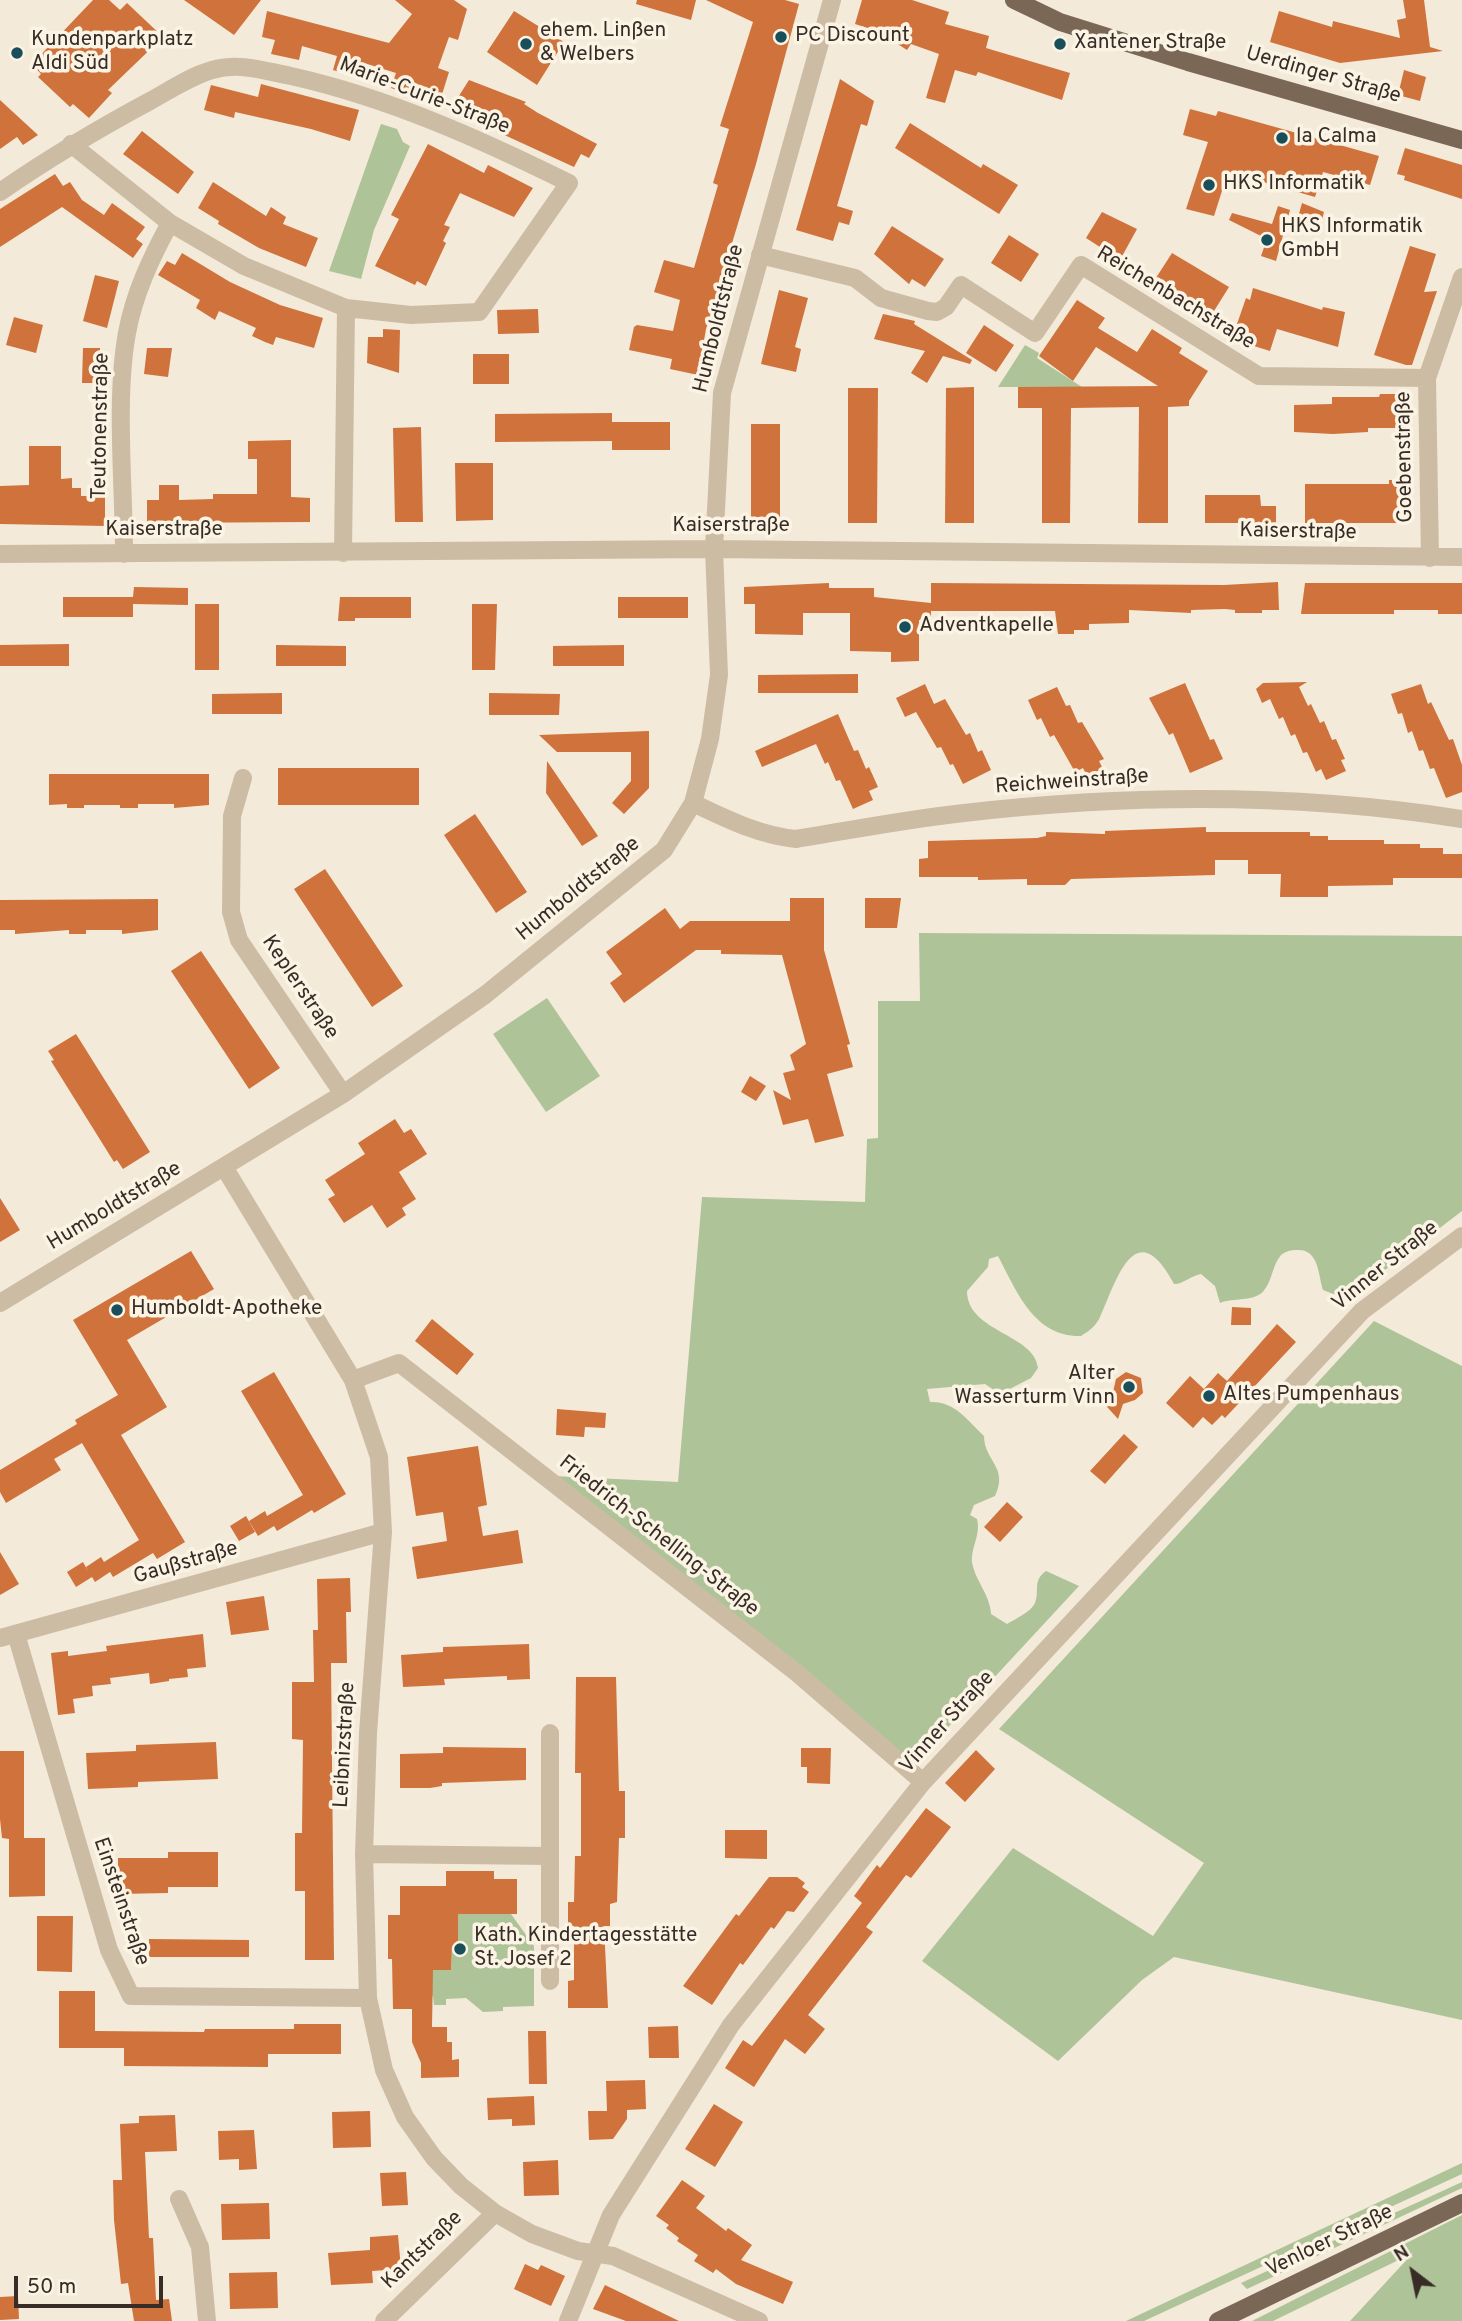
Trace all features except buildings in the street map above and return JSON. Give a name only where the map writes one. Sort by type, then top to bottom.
[{"type":"main road","name":"Uerdinger Straße","points":[[1014,0],[1060,22],[1188,62],[1462,140]]},
{"type":"main road","name":"Venloer Straße","points":[[1218,2321],[1462,2203]]},
{"type":"street","name":"Humboldtstraße","points":[[0,1303],[343,1094],[485,995],[623,886],[663,850],[693,803],[709,739],[719,675],[714,549],[722,393],[832,0]]},
{"type":"street","name":"Marie-Curie-Straße","points":[[0,192],[71,144],[211,70],[247,66],[328,85],[407,110],[490,144],[569,183],[479,312],[411,315],[346,308]]},
{"type":"street","points":[[71,144],[170,223],[244,266],[346,308],[344,553]]},
{"type":"street","name":"Teutonenstraße","points":[[124,554],[124,352],[150,259],[170,223]]},
{"type":"street","name":"Reichenbachstraße","points":[[760,255],[855,278],[881,298],[928,312],[937,312],[946,307],[961,285],[1035,333],[1081,265],[1259,376],[1427,378]]},
{"type":"street","name":"Goebenstraße","points":[[1430,558],[1427,378],[1462,277]]},
{"type":"street","name":"Kaiserstraße","points":[[0,554],[714,549],[1462,557]]},
{"type":"street","name":"Keplerstraße","points":[[243,778],[232,816],[231,912],[239,940],[343,1094]]},
{"type":"street","name":"Reichweinstraße","points":[[693,803],[744,828],[769,836],[796,839],[964,813],[1131,800],[1299,802],[1462,819]]},
{"type":"street","name":"Leibnizstraße","points":[[224,1167],[353,1380],[379,1457],[383,1532],[368,1733],[364,1854],[369,1998],[384,2070],[405,2117],[434,2158],[461,2186],[495,2213],[532,2234],[578,2252],[613,2256],[759,2321]]},
{"type":"street","name":"Vinner Straße","points":[[568,2321],[611,2215],[731,2025],[923,1782],[1362,1311],[1462,1236]]},
{"type":"street","name":"Friedrich-Schelling-Straße","points":[[353,1380],[399,1363],[797,1674],[923,1782]]},
{"type":"street","name":"Gaußstraße","points":[[8,1636],[383,1532]]},
{"type":"street","name":"Einsteinstraße","points":[[8,1636],[109,1951],[131,1996],[369,1998]]},
{"type":"street","points":[[550,1733],[550,1981]]},
{"type":"street","points":[[364,1854],[550,1856]]},
{"type":"street","points":[[179,2199],[200,2247],[206,2321]]},
{"type":"street","name":"Kantstraße","points":[[384,2321],[495,2213]]},
{"type":"green space","points":[[381,124],[397,129],[403,142],[410,146],[374,230],[361,279],[329,271]]},
{"type":"green space","points":[[1025,345],[1039,353],[1037,358],[1082,387],[998,387]]},
{"type":"green space","points":[[919,933],[1462,936],[1462,1211],[1338,1306],[1336,1295],[1323,1290],[1316,1263],[1304,1250],[1281,1255],[1261,1293],[1250,1298],[1220,1303],[1215,1286],[1201,1274],[1174,1284],[1160,1263],[1148,1253],[1138,1253],[1128,1260],[1120,1272],[1096,1323],[1081,1336],[1051,1329],[1039,1321],[1020,1297],[998,1256],[989,1259],[988,1267],[967,1291],[970,1305],[978,1316],[1026,1347],[1038,1368],[1031,1378],[1000,1394],[985,1384],[927,1389],[930,1402],[954,1408],[984,1436],[985,1445],[998,1471],[999,1486],[995,1496],[974,1505],[970,1515],[977,1519],[978,1525],[972,1562],[991,1614],[1007,1624],[1033,1606],[1039,1578],[1046,1571],[1079,1586],[914,1764],[553,1476],[678,1482],[702,1197],[865,1202],[867,1139],[878,1138],[878,1001],[920,1001]]},
{"type":"green space","points":[[547,998],[600,1076],[546,1112],[493,1034]]},
{"type":"green space","points":[[1374,1321],[1462,1366],[1462,2020],[1174,1957],[1142,1980],[1058,2061],[922,1961],[1013,1848],[1153,1936],[1204,1863],[999,1729]]},
{"type":"green space","points":[[447,1906],[511,1914],[534,1946],[534,2006],[503,2007],[503,2011],[483,2012],[466,1998],[446,1999],[446,2005],[434,2005],[433,1996],[428,1996],[425,1970],[451,1970],[452,1947],[457,1947]]},
{"type":"green space","points":[[1462,2163],[1462,2174],[1144,2321],[1126,2321]]},
{"type":"green space","points":[[1462,2182],[1462,2188],[1247,2289],[1241,2283]]},
{"type":"green space","points":[[1462,2215],[1462,2321],[1350,2321],[1413,2253],[1273,2321],[1252,2321]]},
{"type":"place","name":"PC Discount","points":[[781,37]]},
{"type":"place","name":"ehem. Linßen & Welbers","points":[[526,44]]},
{"type":"place","name":"Xantener Straße","points":[[1060,44]]},
{"type":"place","name":"Kundenparkplatz Aldi Süd","points":[[17,53]]},
{"type":"place","name":"la Calma","points":[[1282,138]]},
{"type":"place","name":"HKS Informatik","points":[[1209,185]]},
{"type":"place","name":"HKS Informatik GmbH","points":[[1267,240]]},
{"type":"place","name":"Adventkapelle","points":[[905,627]]},
{"type":"place","name":"Humboldt-Apotheke","points":[[117,1310]]},
{"type":"place","name":"Alter Wasserturm Vinn","points":[[1129,1387]]},
{"type":"place","name":"Altes Pumpenhaus","points":[[1209,1396]]},
{"type":"place","name":"Kath. Kindertagesstätte St. Josef 2","points":[[460,1949]]}]
